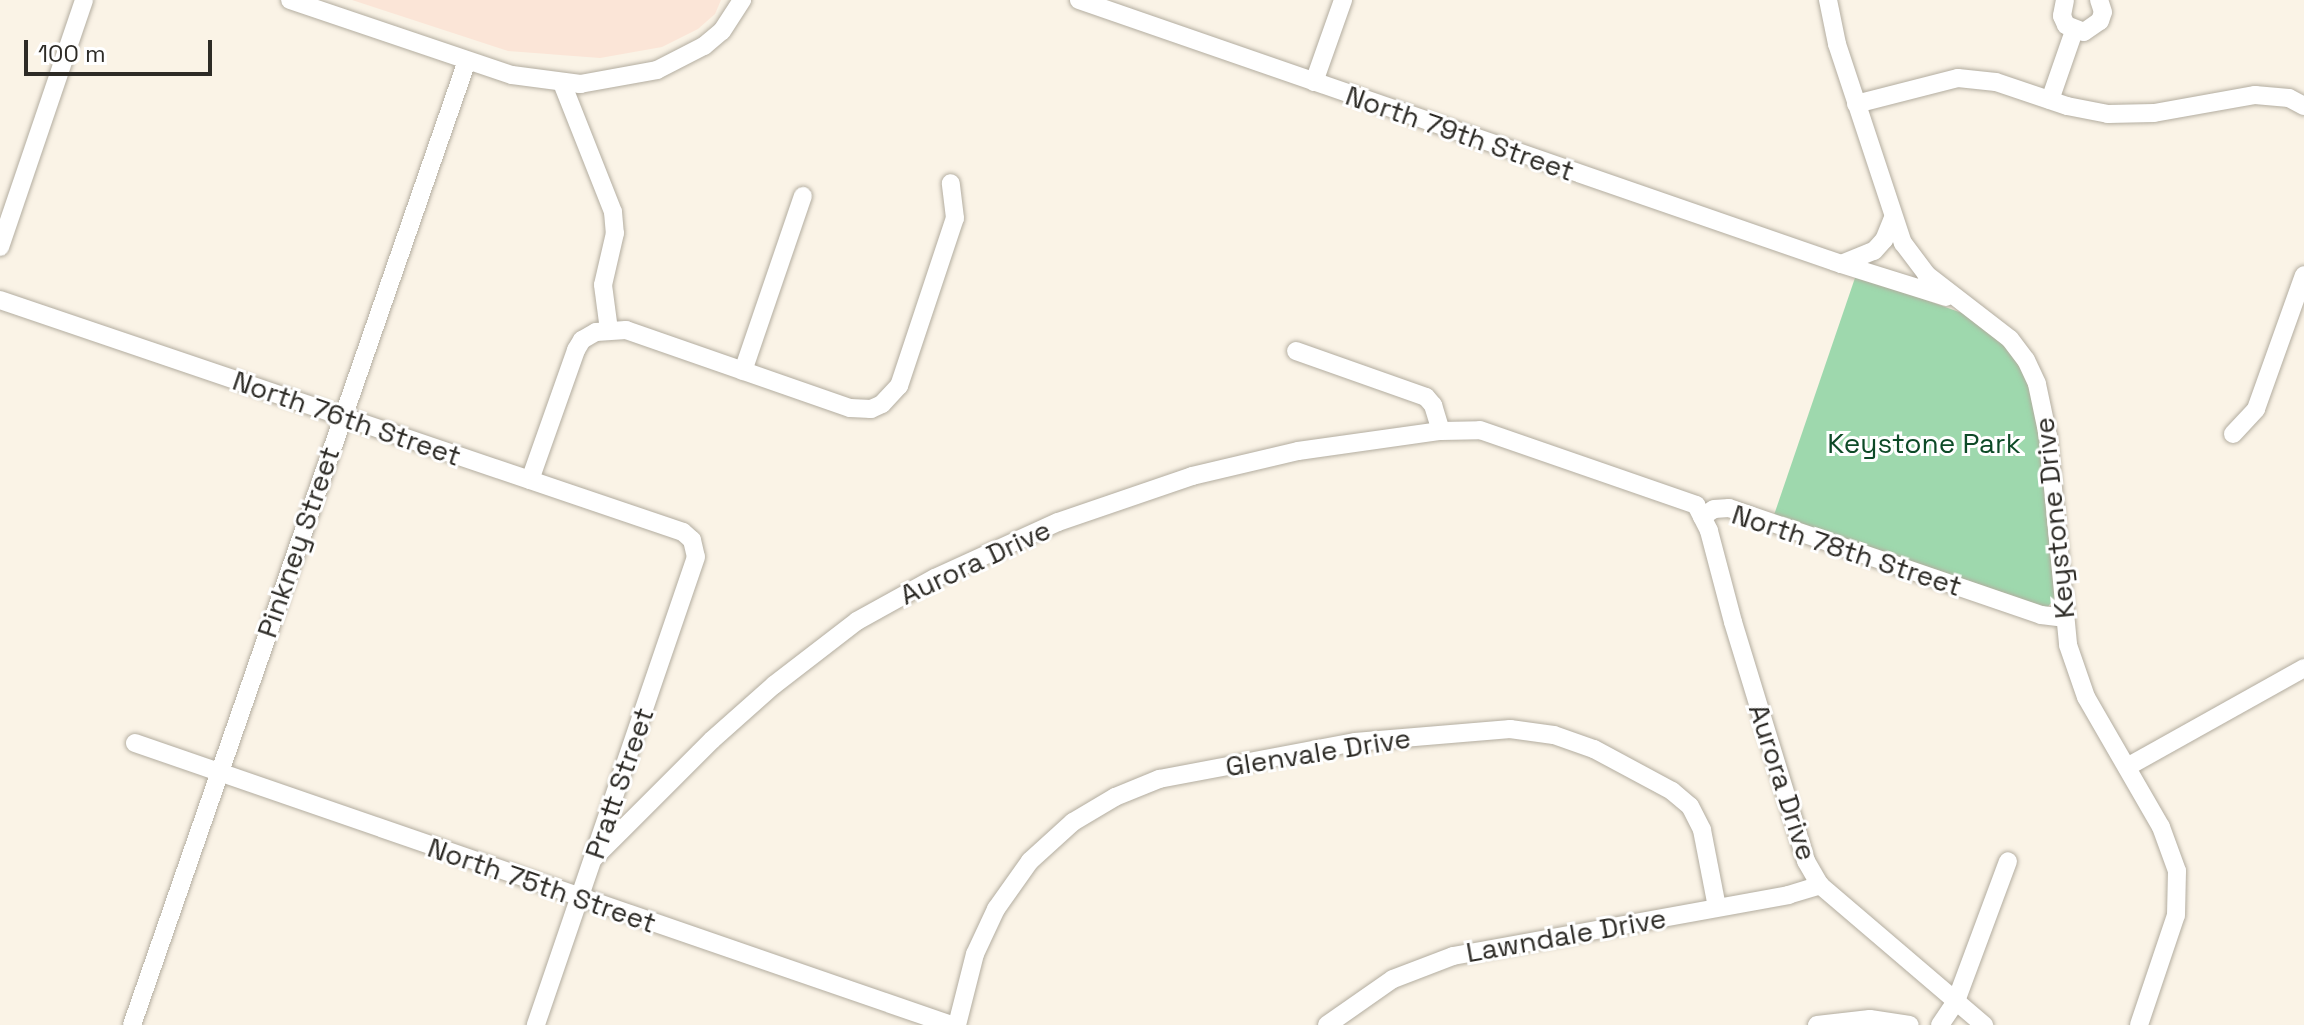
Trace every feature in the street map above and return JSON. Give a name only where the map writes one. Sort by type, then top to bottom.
[{"type":"street","points":[[0,247],[84,0]]},
{"type":"street","points":[[290,0],[512,75],[562,83],[602,81],[657,70],[704,46],[722,31],[742,0]]},
{"type":"street","name":"North 79th Street","points":[[1079,0],[1841,264],[1955,300]]},
{"type":"street","points":[[1314,82],[1343,0]]},
{"type":"street","name":"Keystone Drive","points":[[1828,0],[1834,35],[1893,218],[1917,264],[1955,300],[2010,339],[2026,360],[2037,384],[2048,436],[2068,645],[2086,697],[2161,827],[2173,857],[2179,888],[2176,915],[2139,1025]]},
{"type":"street","points":[[2065,0],[2062,16],[2074,31],[2084,32],[2100,21],[2103,12],[2099,0]]},
{"type":"street","points":[[2050,100],[2074,31]]},
{"type":"street","name":"Pinkney Street","points":[[132,1025],[467,61]]},
{"type":"street","points":[[1856,104],[1958,78],[1996,82],[2088,111],[2127,115],[2255,95],[2280,96],[2304,106]]},
{"type":"street","points":[[562,83],[613,212],[615,233],[603,285],[609,330]]},
{"type":"street","points":[[530,480],[576,350],[593,333],[626,330],[850,408],[871,409],[882,404],[899,386],[955,218],[951,183]]},
{"type":"street","points":[[743,371],[803,196]]},
{"type":"street","points":[[1841,264],[1874,251],[1884,240],[1893,218]]},
{"type":"street","points":[[2233,434],[2256,409],[2304,275]]},
{"type":"street","name":"North 76th Street","points":[[0,300],[683,532],[692,540]]},
{"type":"street","points":[[1296,351],[1426,397],[1433,405],[1441,431]]},
{"type":"street","name":"North 78th Street","points":[[1441,431],[1469,429],[1494,433],[1696,505],[1702,517],[1714,509],[1729,508],[2041,615],[2064,618]]},
{"type":"street","name":"Aurora Drive","points":[[594,858],[712,740],[774,685],[857,621],[935,578],[1058,522],[1192,476],[1298,451],[1441,431]]},
{"type":"street","name":"Aurora Drive","points":[[1702,517],[1709,531],[1806,861],[1820,885],[1984,1025]]},
{"type":"street","name":"Pratt Street","points":[[536,1025],[696,557],[692,540]]},
{"type":"street","points":[[2127,767],[2304,668]]},
{"type":"street","name":"Glenvale Drive","points":[[954,1025],[975,954],[996,909],[1030,861],[1073,822],[1115,797],[1159,779],[1353,742],[1510,729],[1554,735],[1594,749],[1672,791],[1690,806],[1702,830],[1717,907]]},
{"type":"street","name":"North 75th Street","points":[[135,743],[954,1025]]},
{"type":"street","points":[[1940,1025],[1956,1001],[2008,861]]},
{"type":"street","name":"Lawndale Drive","points":[[1327,1025],[1393,979],[1453,956],[1788,895],[1820,885]]},
{"type":"street","points":[[1817,1025],[1850,1019],[1910,1025]]},
{"type":"shaded area","points":[[352,0],[721,0],[715,14],[698,29],[662,47],[600,58],[508,51]]},
{"type":"green space","name":"Keystone Park","points":[[1856,275],[1976,318],[2018,360],[2036,402],[2055,598],[2047,608],[1774,515]]}]
